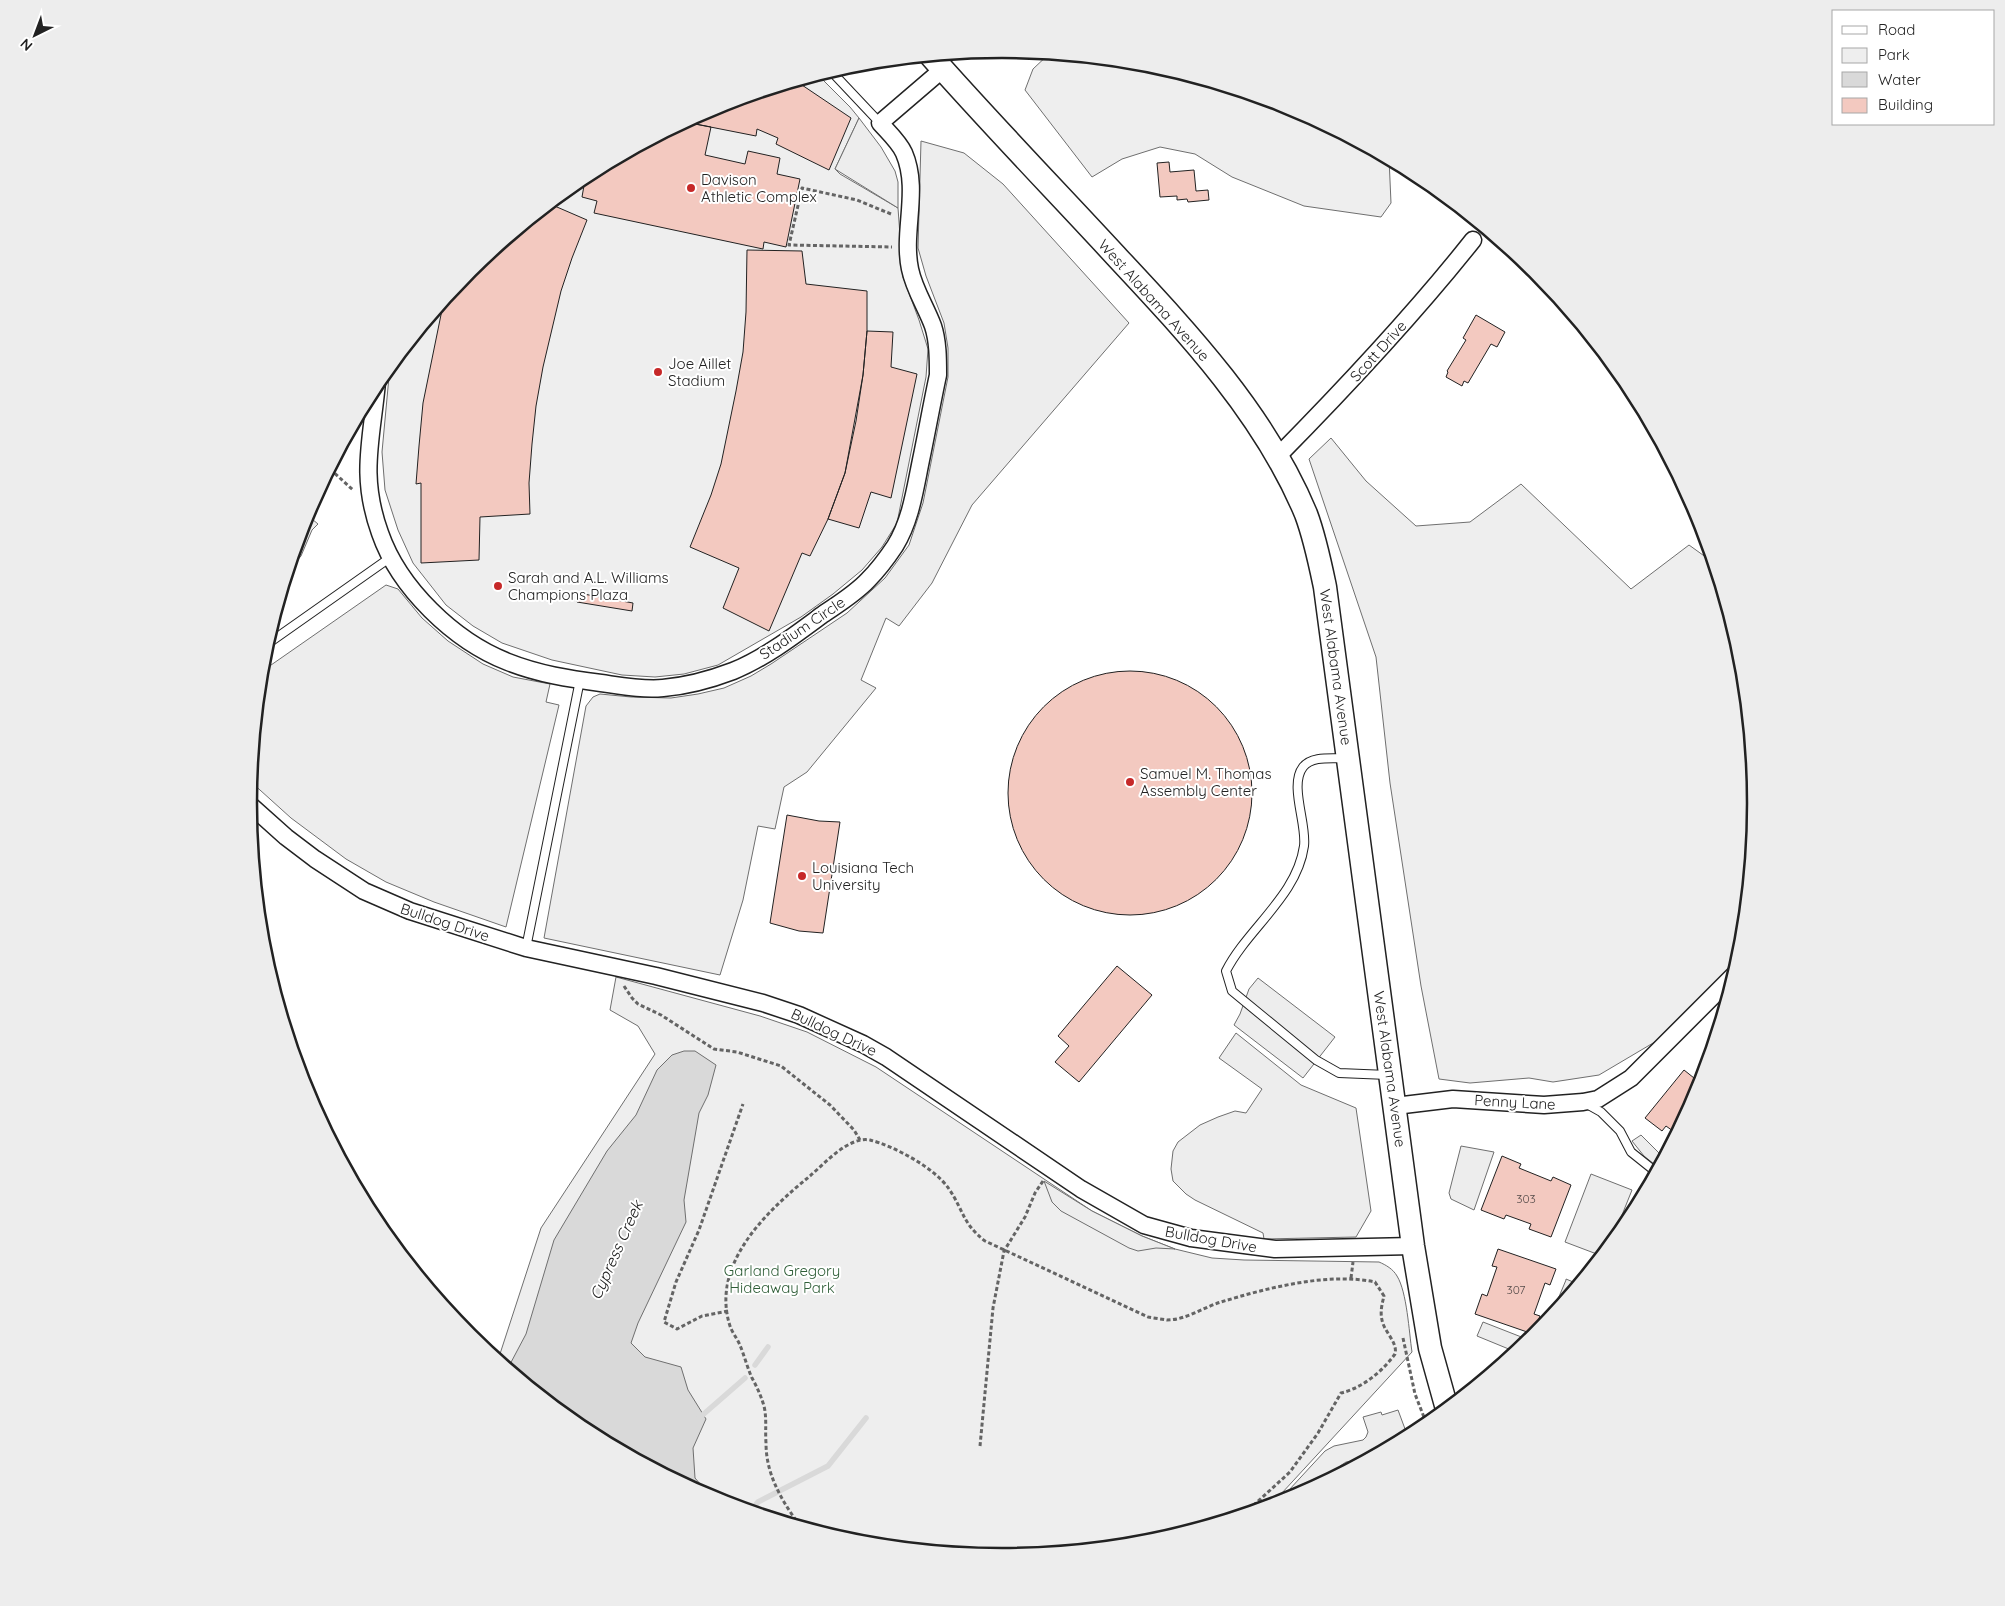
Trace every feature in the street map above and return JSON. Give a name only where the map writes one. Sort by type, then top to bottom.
[{"type":"main road","name":"West Alabama Avenue","points":[[937,63],[1146,288],[1228,385],[1251,416],[1277,457],[1293,487],[1316,546],[1325,587],[1413,1246],[1430,1348],[1445,1402]]},
{"type":"street","points":[[880,123],[937,63]]},
{"type":"street","name":"Stadium Circle","points":[[374,403],[367,476],[371,504],[380,535],[410,587],[454,631],[481,650],[507,662],[531,670],[580,680],[639,688],[662,689],[734,671],[785,641],[867,582],[882,565],[903,531],[911,509],[938,375],[938,362],[933,327],[910,270],[909,202],[911,181],[908,166],[903,150],[880,123]]},
{"type":"street","name":"Scott Drive","points":[[1277,457],[1365,366],[1432,291],[1472,240]]},
{"type":"street","name":"Bulldog Drive","points":[[257,811],[315,860],[364,891],[410,911],[526,948],[656,976],[763,1003],[799,1015],[830,1029],[886,1057],[1081,1189],[1144,1225],[1191,1238],[1268,1248],[1413,1246]]},
{"type":"street","name":"Penny Lane","points":[[1395,1106],[1454,1098],[1544,1105],[1598,1099],[1631,1078],[1726,983]]},
{"type":"lane","points":[[837,77],[880,123]]},
{"type":"lane","points":[[276,638],[391,557]]},
{"type":"lane","points":[[526,948],[580,680]]},
{"type":"lane","points":[[1348,758],[1313,760],[1303,767],[1297,781],[1304,845],[1297,871],[1279,900],[1234,957],[1226,971],[1232,991],[1316,1060],[1339,1073],[1391,1074]]},
{"type":"lane","points":[[1583,1102],[1601,1112],[1620,1131],[1631,1152],[1652,1169]]},
{"type":"path","points":[[891,214],[856,200],[802,188],[789,246],[892,247]]},
{"type":"path","points":[[334,473],[353,490]]},
{"type":"path","points":[[625,980],[626,990],[638,1004],[679,1026],[714,1049],[737,1052],[781,1066],[830,1105],[854,1130],[860,1140]]},
{"type":"path","points":[[728,1311],[702,1316],[677,1329],[664,1322],[676,1282],[699,1230],[743,1104]]},
{"type":"path","points":[[794,1518],[773,1482],[766,1445],[766,1414],[762,1397],[730,1326],[726,1292],[730,1271],[740,1249],[752,1231],[785,1197],[842,1147],[860,1140],[868,1140],[887,1146],[935,1174],[948,1188],[965,1222],[972,1231],[985,1241],[1148,1317],[1169,1320],[1185,1316],[1217,1303],[1298,1284],[1351,1278],[1376,1282],[1384,1296],[1381,1311],[1382,1321],[1396,1351],[1369,1380],[1353,1390],[1341,1393],[1318,1433],[1290,1472],[1255,1504]]},
{"type":"path","points":[[980,1446],[992,1308],[1004,1250],[1025,1218],[1035,1193],[1043,1181]]},
{"type":"path","points":[[1351,1278],[1354,1259]]},
{"type":"path","points":[[1403,1338],[1415,1394],[1424,1418]]},
{"type":"green space","points":[[1044,59],[1051,59],[1100,64],[1148,72],[1242,97],[1288,114],[1332,134],[1389,166],[1391,203],[1381,217],[1304,206],[1232,177],[1195,154],[1160,147],[1122,159],[1092,177],[1025,90],[1033,69]]},
{"type":"green space","name":"Joe Aillet Stadium","points":[[823,80],[859,118],[835,169],[840,174],[898,208],[903,277],[928,349],[926,377],[897,523],[882,547],[862,570],[801,617],[718,665],[684,674],[655,677],[622,675],[552,660],[502,643],[473,626],[446,605],[413,563],[398,530],[385,490],[382,452],[389,381],[411,349],[442,311],[475,276],[511,243],[588,183],[630,157],[673,134],[717,114],[763,97],[810,83]]},
{"type":"green space","points":[[1331,438],[1366,481],[1416,526],[1470,522],[1521,484],[1631,589],[1689,545],[1706,557],[1723,610],[1734,658],[1742,706],[1746,754],[1748,803],[1746,852],[1742,900],[1734,948],[1729,971],[1670,1033],[1599,1075],[1553,1082],[1529,1078],[1470,1083],[1439,1079],[1421,986],[1390,783],[1376,657],[1309,459]]},
{"type":"green space","points":[[313,520],[318,524],[312,530],[299,559]]},
{"type":"green space","name":"Garland Gregory Hideaway Park","points":[[616,977],[760,1016],[807,1032],[876,1067],[1092,1211],[1142,1236],[1175,1249],[1212,1258],[1382,1263],[1393,1271],[1400,1283],[1405,1302],[1412,1352],[1280,1495],[1195,1523],[1148,1534],[1100,1542],[1051,1547],[954,1547],[905,1542],[857,1534],[763,1509],[717,1492],[673,1472],[630,1449],[588,1423],[549,1394],[500,1353],[541,1228],[655,1054],[638,1026],[610,1010]]},
{"type":"shaded area","points":[[859,118],[881,147],[895,171],[898,182],[898,208],[835,169]]},
{"type":"shaded area","points":[[921,141],[964,153],[1003,184],[1129,323],[972,505],[932,583],[899,626],[886,618],[861,680],[876,688],[807,772],[784,787],[775,829],[758,826],[743,900],[720,975],[544,938],[586,706],[593,697],[600,694],[671,698],[724,688],[751,676],[847,613],[885,578],[909,545],[923,503],[948,377],[948,348],[944,323],[926,276],[918,248]]},
{"type":"shaded area","points":[[386,585],[398,589],[422,618],[448,641],[483,664],[513,677],[550,684],[546,702],[559,705],[506,927],[434,902],[386,882],[346,859],[291,818],[258,788],[263,706],[270,666]]},
{"type":"shaded area","points":[[1258,978],[1335,1037],[1303,1078],[1234,1025],[1249,989]]},
{"type":"shaded area","points":[[1236,1033],[1301,1085],[1356,1108],[1371,1211],[1356,1237],[1264,1239],[1263,1233],[1195,1200],[1173,1181],[1171,1169],[1173,1151],[1178,1142],[1200,1125],[1218,1117],[1235,1111],[1246,1113],[1262,1089],[1219,1058]]},
{"type":"shaded area","points":[[1641,1135],[1660,1154],[1654,1164],[1644,1156],[1632,1141]]},
{"type":"shaded area","points":[[1461,1146],[1494,1152],[1474,1210],[1451,1199],[1449,1193]]},
{"type":"shaded area","points":[[1591,1174],[1632,1190],[1620,1220],[1596,1254],[1565,1242]]},
{"type":"shaded area","points":[[1044,1181],[1092,1211],[1142,1236],[1175,1249],[1156,1248],[1138,1251],[1129,1248],[1061,1211],[1052,1202]]},
{"type":"shaded area","points":[[1566,1280],[1574,1282],[1557,1301]]},
{"type":"shaded area","points":[[1483,1322],[1522,1337],[1509,1349],[1477,1336]]},
{"type":"shaded area","points":[[1398,1410],[1405,1430],[1375,1449],[1352,1461],[1346,1462],[1332,1472],[1287,1493],[1325,1451],[1334,1446],[1363,1440],[1368,1432],[1363,1417],[1381,1412],[1382,1415]]},
{"type":"water","name":"Cypress Creek","points":[[684,1051],[695,1051],[716,1065],[708,1095],[699,1113],[684,1200],[686,1222],[638,1323],[631,1343],[645,1357],[681,1367],[688,1390],[706,1419],[693,1448],[695,1478],[701,1485],[630,1449],[588,1423],[511,1363],[526,1334],[554,1240],[607,1151],[636,1115],[657,1070],[672,1055]]},
{"type":"building","points":[[802,85],[851,118],[829,170],[776,144],[778,138],[757,129],[756,136],[695,124],[763,97]]},
{"type":"building","name":"Davison Athletic Complex","points":[[695,124],[711,127],[705,155],[745,164],[748,151],[780,158],[777,174],[800,179],[786,247],[764,242],[763,249],[594,213],[597,201],[582,197],[584,186],[588,183],[630,157]]},
{"type":"building","points":[[1169,162],[1170,172],[1194,170],[1196,191],[1208,190],[1209,200],[1188,202],[1187,199],[1177,200],[1177,196],[1160,197],[1157,163]]},
{"type":"building","points":[[556,207],[587,220],[561,291],[543,367],[532,444],[529,483],[530,514],[480,517],[479,560],[421,563],[421,483],[416,484],[423,403],[442,311],[475,276],[511,243]]},
{"type":"building","points":[[747,250],[802,251],[806,284],[867,291],[867,331],[863,375],[845,473],[828,519],[810,556],[802,553],[769,631],[723,608],[739,568],[690,547],[721,464],[736,391],[743,352]]},
{"type":"building","points":[[1476,315],[1505,332],[1497,347],[1491,344],[1468,383],[1464,381],[1462,386],[1446,377],[1447,371],[1466,340],[1463,338]]},
{"type":"building","points":[[867,331],[893,332],[891,367],[917,374],[891,498],[871,492],[859,528],[828,519],[845,473],[856,421]]},
{"type":"building","points":[[578,593],[633,603],[632,611],[577,602]]},
{"type":"building","name":"Samuel M. Thomas Assembly Center","points":[[1130,671],[1154,673],[1177,680],[1198,692],[1216,707],[1231,725],[1243,746],[1250,769],[1252,793],[1250,817],[1243,840],[1231,861],[1216,879],[1198,894],[1177,906],[1154,913],[1130,915],[1106,913],[1083,906],[1062,894],[1044,879],[1029,861],[1017,840],[1010,817],[1008,793],[1010,769],[1017,746],[1029,725],[1044,707],[1062,692],[1083,680],[1106,673]]},
{"type":"building","points":[[787,815],[819,821],[840,822],[823,933],[799,931],[770,923]]},
{"type":"building","points":[[1117,966],[1152,995],[1079,1082],[1055,1062],[1069,1046],[1058,1036]]},
{"type":"building","points":[[1684,1070],[1695,1078],[1672,1130],[1666,1126],[1662,1131],[1645,1118]]},
{"type":"building","points":[[1502,1156],[1521,1164],[1519,1168],[1551,1181],[1553,1177],[1571,1185],[1551,1237],[1529,1229],[1531,1224],[1506,1215],[1504,1219],[1481,1210]]},
{"type":"building","points":[[1498,1249],[1556,1269],[1550,1285],[1545,1283],[1534,1314],[1540,1316],[1538,1322],[1528,1332],[1475,1314],[1482,1294],[1487,1296],[1497,1267],[1492,1266]]},
{"type":"waterway","points":[[755,1365],[768,1347]]},
{"type":"waterway","points":[[698,1419],[745,1378]]},
{"type":"waterway","points":[[755,1506],[758,1502],[828,1466],[866,1418]]},
{"type":"place","name":"Davison Athletic Complex","points":[[691,188]]},
{"type":"place","name":"Joe Aillet Stadium","points":[[658,372]]},
{"type":"place","name":"Sarah and A.L. Williams Champions Plaza","points":[[498,586]]},
{"type":"place","name":"Samuel M. Thomas Assembly Center","points":[[1130,782]]},
{"type":"place","name":"Louisiana Tech University","points":[[802,876]]}]
